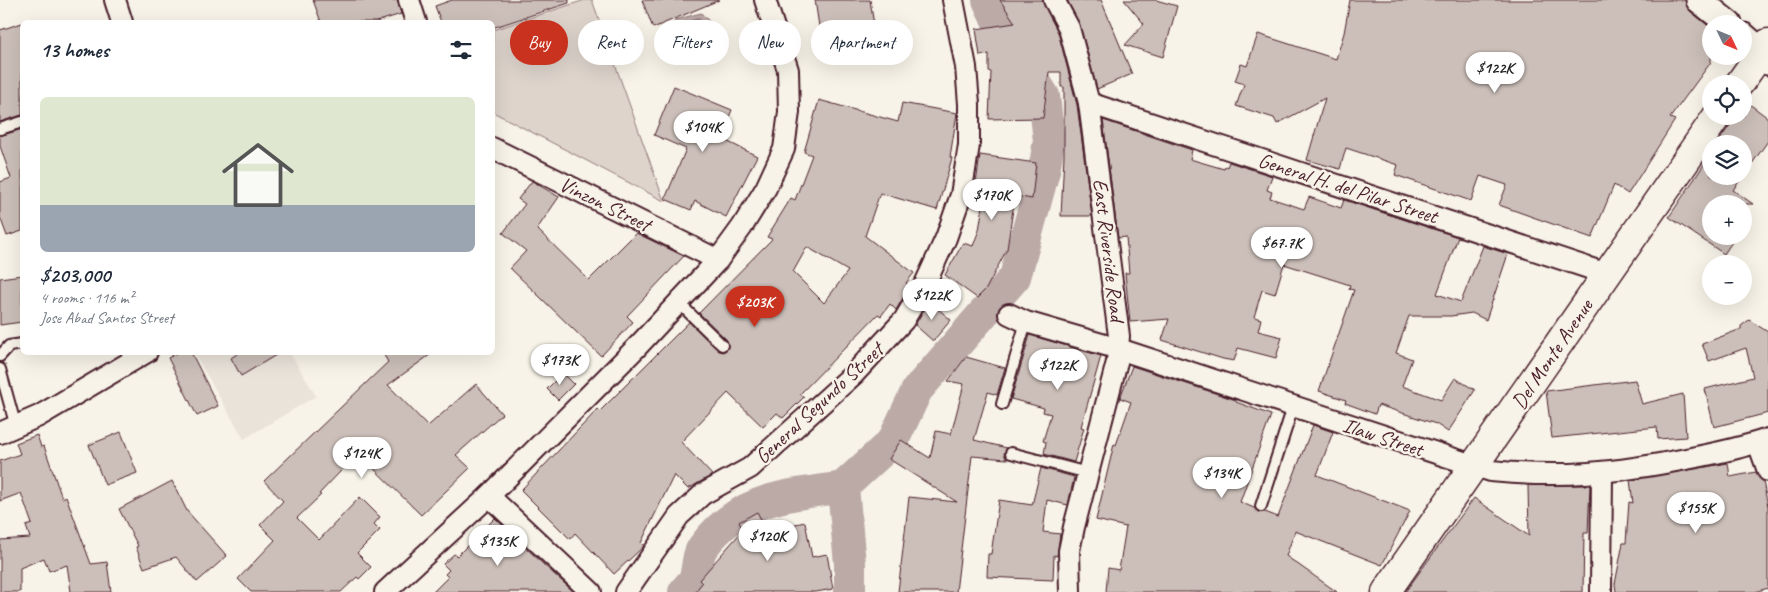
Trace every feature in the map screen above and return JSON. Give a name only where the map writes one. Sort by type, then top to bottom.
[{"type":"main road","points":[[1744,75],[1760,48]]},
{"type":"main road","name":"Del Monte Avenue","points":[[1386,592],[1711,125]]},
{"type":"street","points":[[115,0],[121,20]]},
{"type":"street","points":[[409,0],[415,20]]},
{"type":"street","points":[[385,592],[489,496],[679,303],[718,260],[766,188],[784,150],[789,112],[788,70],[765,0]]},
{"type":"street","name":"General Segundo Street","points":[[626,592],[679,516],[702,494],[750,468],[854,374],[904,320],[925,284],[946,238],[961,195],[969,145],[969,104],[966,67],[953,0]]},
{"type":"street","name":"East Riverside Road","points":[[1054,0],[1070,28],[1089,103],[1119,336],[1119,350],[1069,551],[1070,592]]},
{"type":"street","points":[[1699,0],[1718,15]]},
{"type":"street","name":"General H. del Pilar Street","points":[[1089,103],[1607,274]]},
{"type":"street","name":"Vinzon Street","points":[[495,149],[718,260]]},
{"type":"street","name":"Ilaw Street","points":[[1017,318],[1474,467],[1527,475],[1602,474],[1698,457],[1763,441]]},
{"type":"street","points":[[8,430],[57,407],[142,355]]},
{"type":"street","points":[[1763,441],[1768,471]]},
{"type":"street","points":[[1601,592],[1602,474]]},
{"type":"street","points":[[489,496],[591,592]]},
{"type":"lane","points":[[0,128],[20,123]]},
{"type":"lane","points":[[679,303],[722,345]]},
{"type":"lane","points":[[1002,404],[1017,318]]},
{"type":"lane","points":[[0,356],[9,346],[20,344]]},
{"type":"lane","points":[[0,369],[8,430]]},
{"type":"lane","points":[[1261,506],[1293,407]]},
{"type":"lane","points":[[1011,453],[1088,473]]},
{"type":"shaded area","points":[[585,0],[592,0],[599,20],[578,20],[578,65],[615,65],[664,201],[495,113],[495,29],[510,24],[510,65],[568,65],[568,20],[524,20]]},
{"type":"shaded area","points":[[195,355],[291,355],[316,396],[244,439]]},
{"type":"water","points":[[701,13],[708,20],[675,20]]},
{"type":"building","points":[[313,0],[397,0],[401,14],[382,20],[320,20]]},
{"type":"building","points":[[452,0],[569,0],[569,3],[517,20],[510,20],[510,22],[495,27],[495,20],[440,20],[435,6]]},
{"type":"building","points":[[642,0],[719,0],[672,20],[654,20],[653,28]]},
{"type":"building","points":[[815,0],[870,0],[873,20],[818,20]]},
{"type":"building","points":[[1000,0],[1042,0],[1058,32],[1077,105],[1092,216],[1061,216],[1064,155],[1064,87],[1061,87],[1061,72],[1049,72],[1043,118],[989,119],[991,72],[989,71],[989,54],[980,56],[976,29],[1015,23]]},
{"type":"building","points":[[1067,0],[1101,0],[1132,74],[1097,89],[1080,25]]},
{"type":"building","points":[[1124,0],[1156,0],[1177,6],[1163,57],[1125,45],[1144,24]]},
{"type":"building","points":[[1350,0],[1685,0],[1690,11],[1702,21],[1702,65],[1709,65],[1670,118],[1675,120],[1628,194],[1614,185],[1592,238],[1499,205],[1507,185],[1480,176],[1471,201],[1395,175],[1398,165],[1346,148],[1340,169],[1307,160],[1325,98],[1277,124],[1274,118],[1236,106],[1244,84],[1235,81],[1241,64],[1247,66],[1258,34],[1336,59],[1344,33]]},
{"type":"building","points":[[20,24],[20,116],[0,122],[0,30]]},
{"type":"building","points":[[674,86],[732,110],[720,138],[757,156],[726,217],[695,201],[691,210],[665,199],[686,149],[654,135]]},
{"type":"building","points":[[819,100],[898,122],[902,103],[957,113],[950,157],[952,158],[937,210],[880,193],[865,236],[914,273],[906,283],[910,286],[896,310],[890,304],[881,316],[878,314],[800,394],[804,397],[783,418],[777,413],[763,427],[728,393],[681,442],[712,475],[688,489],[674,475],[641,543],[644,546],[614,574],[575,533],[570,539],[521,490],[598,409],[600,411],[689,322],[718,350],[723,352],[727,349],[727,340],[699,313],[772,239],[767,237],[791,198],[795,200],[812,155],[804,152]],"holes":[[[807,247],[848,271],[824,303],[793,272]]]},
{"type":"building","points":[[1752,106],[1768,118],[1768,141],[1752,164],[1752,135],[1723,135],[1730,125],[1752,125]]},
{"type":"building","points":[[1103,120],[1192,150],[1190,159],[1224,169],[1229,162],[1272,176],[1267,190],[1272,192],[1270,198],[1304,209],[1309,197],[1341,208],[1344,200],[1458,237],[1437,294],[1461,302],[1483,246],[1508,254],[1486,320],[1472,313],[1451,316],[1409,316],[1396,353],[1412,359],[1402,386],[1441,400],[1455,378],[1475,390],[1448,432],[1436,424],[1378,405],[1375,414],[1345,403],[1346,400],[1319,391],[1354,290],[1349,289],[1350,285],[1284,264],[1275,294],[1262,290],[1254,317],[1261,319],[1258,331],[1282,337],[1276,358],[1238,348],[1234,361],[1223,359],[1162,340],[1169,319],[1130,322],[1125,273],[1129,273],[1126,237],[1118,238]]},
{"type":"building","points":[[20,130],[20,232],[7,236],[0,217],[0,182],[11,178],[0,146],[0,136]]},
{"type":"building","points":[[980,155],[1036,163],[1032,199],[1015,196],[1007,249],[986,289],[977,298],[945,275],[963,243],[973,246],[979,230],[985,193],[975,191]]},
{"type":"building","points":[[1702,168],[1702,185],[1737,185],[1733,190],[1740,195],[1702,195],[1702,239],[1669,217]]},
{"type":"building","points":[[532,181],[559,197],[537,229],[589,280],[636,233],[684,256],[627,316],[633,322],[601,356],[510,268],[526,251],[503,233],[525,204],[518,199]]},
{"type":"building","points":[[1711,245],[1730,245],[1724,254]]},
{"type":"building","points":[[20,275],[20,322],[0,325],[0,278]]},
{"type":"building","points":[[929,301],[951,320],[933,341],[915,325]]},
{"type":"building","points":[[1749,320],[1768,332],[1768,413],[1714,427],[1705,389],[1753,377],[1746,348],[1709,361],[1702,344],[1741,329],[1741,326]]},
{"type":"building","points":[[1030,335],[1101,356],[1081,427],[1084,428],[1074,462],[1044,454],[1046,442],[1043,441],[1051,414],[1043,412],[1044,408],[1011,399]]},
{"type":"building","points":[[174,355],[192,355],[218,406],[197,416],[168,358]]},
{"type":"building","points":[[236,355],[276,355],[241,376],[231,358]]},
{"type":"building","points":[[384,355],[430,355],[388,385],[428,426],[476,384],[502,414],[456,455],[470,468],[421,515],[358,453],[319,494],[321,495],[297,518],[319,540],[360,497],[380,517],[374,524],[380,530],[357,553],[371,567],[359,579],[357,577],[341,592],[251,592],[238,579],[275,540],[260,525],[283,501],[264,481],[388,362]]},
{"type":"building","points":[[966,357],[1005,368],[997,395],[988,392],[974,440],[1007,448],[1004,454],[1007,459],[972,456],[956,592],[898,592],[909,497],[957,502],[889,459],[901,440],[930,458],[936,431],[951,434],[964,384],[948,381]]},
{"type":"building","points":[[1132,366],[1236,400],[1236,402],[1271,415],[1240,502],[1254,508],[1258,512],[1265,512],[1278,517],[1313,425],[1333,432],[1317,475],[1410,511],[1382,565],[1295,531],[1286,556],[1337,592],[1106,592],[1108,568],[1119,570],[1126,527],[1096,520],[1114,444],[1116,445],[1131,402],[1120,398]]},
{"type":"building","points":[[563,373],[574,384],[558,400],[547,389]]},
{"type":"building","points":[[1635,380],[1642,404],[1683,394],[1686,437],[1658,439],[1657,427],[1552,438],[1546,391]]},
{"type":"building","points":[[121,432],[137,473],[105,485],[89,445]]},
{"type":"building","points":[[37,435],[41,447],[44,446],[62,498],[66,496],[91,564],[107,562],[111,592],[71,592],[67,565],[49,571],[44,558],[20,568],[20,592],[0,592],[0,540],[30,538],[26,526],[32,524],[21,493],[0,501],[0,461],[20,454],[16,443]]},
{"type":"building","points":[[1728,463],[1730,477],[1756,472],[1763,481],[1768,507],[1768,588],[1755,592],[1616,592],[1615,584],[1623,543],[1626,543],[1629,502],[1633,503],[1630,480]]},
{"type":"building","points":[[1041,468],[1074,477],[1068,505],[1047,500],[1043,532],[1060,534],[1057,556],[1054,555],[1053,580],[987,577],[988,554],[991,554],[999,500],[1032,505]]},
{"type":"building","points":[[172,481],[187,511],[227,556],[197,582],[176,557],[144,568],[136,547],[138,546],[119,509]]},
{"type":"building","points":[[1528,485],[1590,485],[1588,533],[1584,533],[1583,592],[1405,592],[1474,498],[1529,536]]},
{"type":"building","points":[[757,512],[767,530],[805,522],[812,557],[827,554],[833,589],[816,592],[695,592],[702,583],[699,580],[743,530],[739,522]]},
{"type":"building","points":[[495,518],[574,592],[433,592],[448,577],[445,574],[449,570],[443,564],[454,554],[457,556]]},
{"type":"waterway","points":[[843,487],[893,441],[917,390],[1015,277],[1044,171],[1049,141],[1044,96],[999,24],[988,0]]},
{"type":"waterway","points":[[843,487],[850,564],[850,592]]},
{"type":"waterway","points":[[684,592],[695,577],[703,547],[717,530],[732,518],[749,508],[783,497],[843,487]]}]
